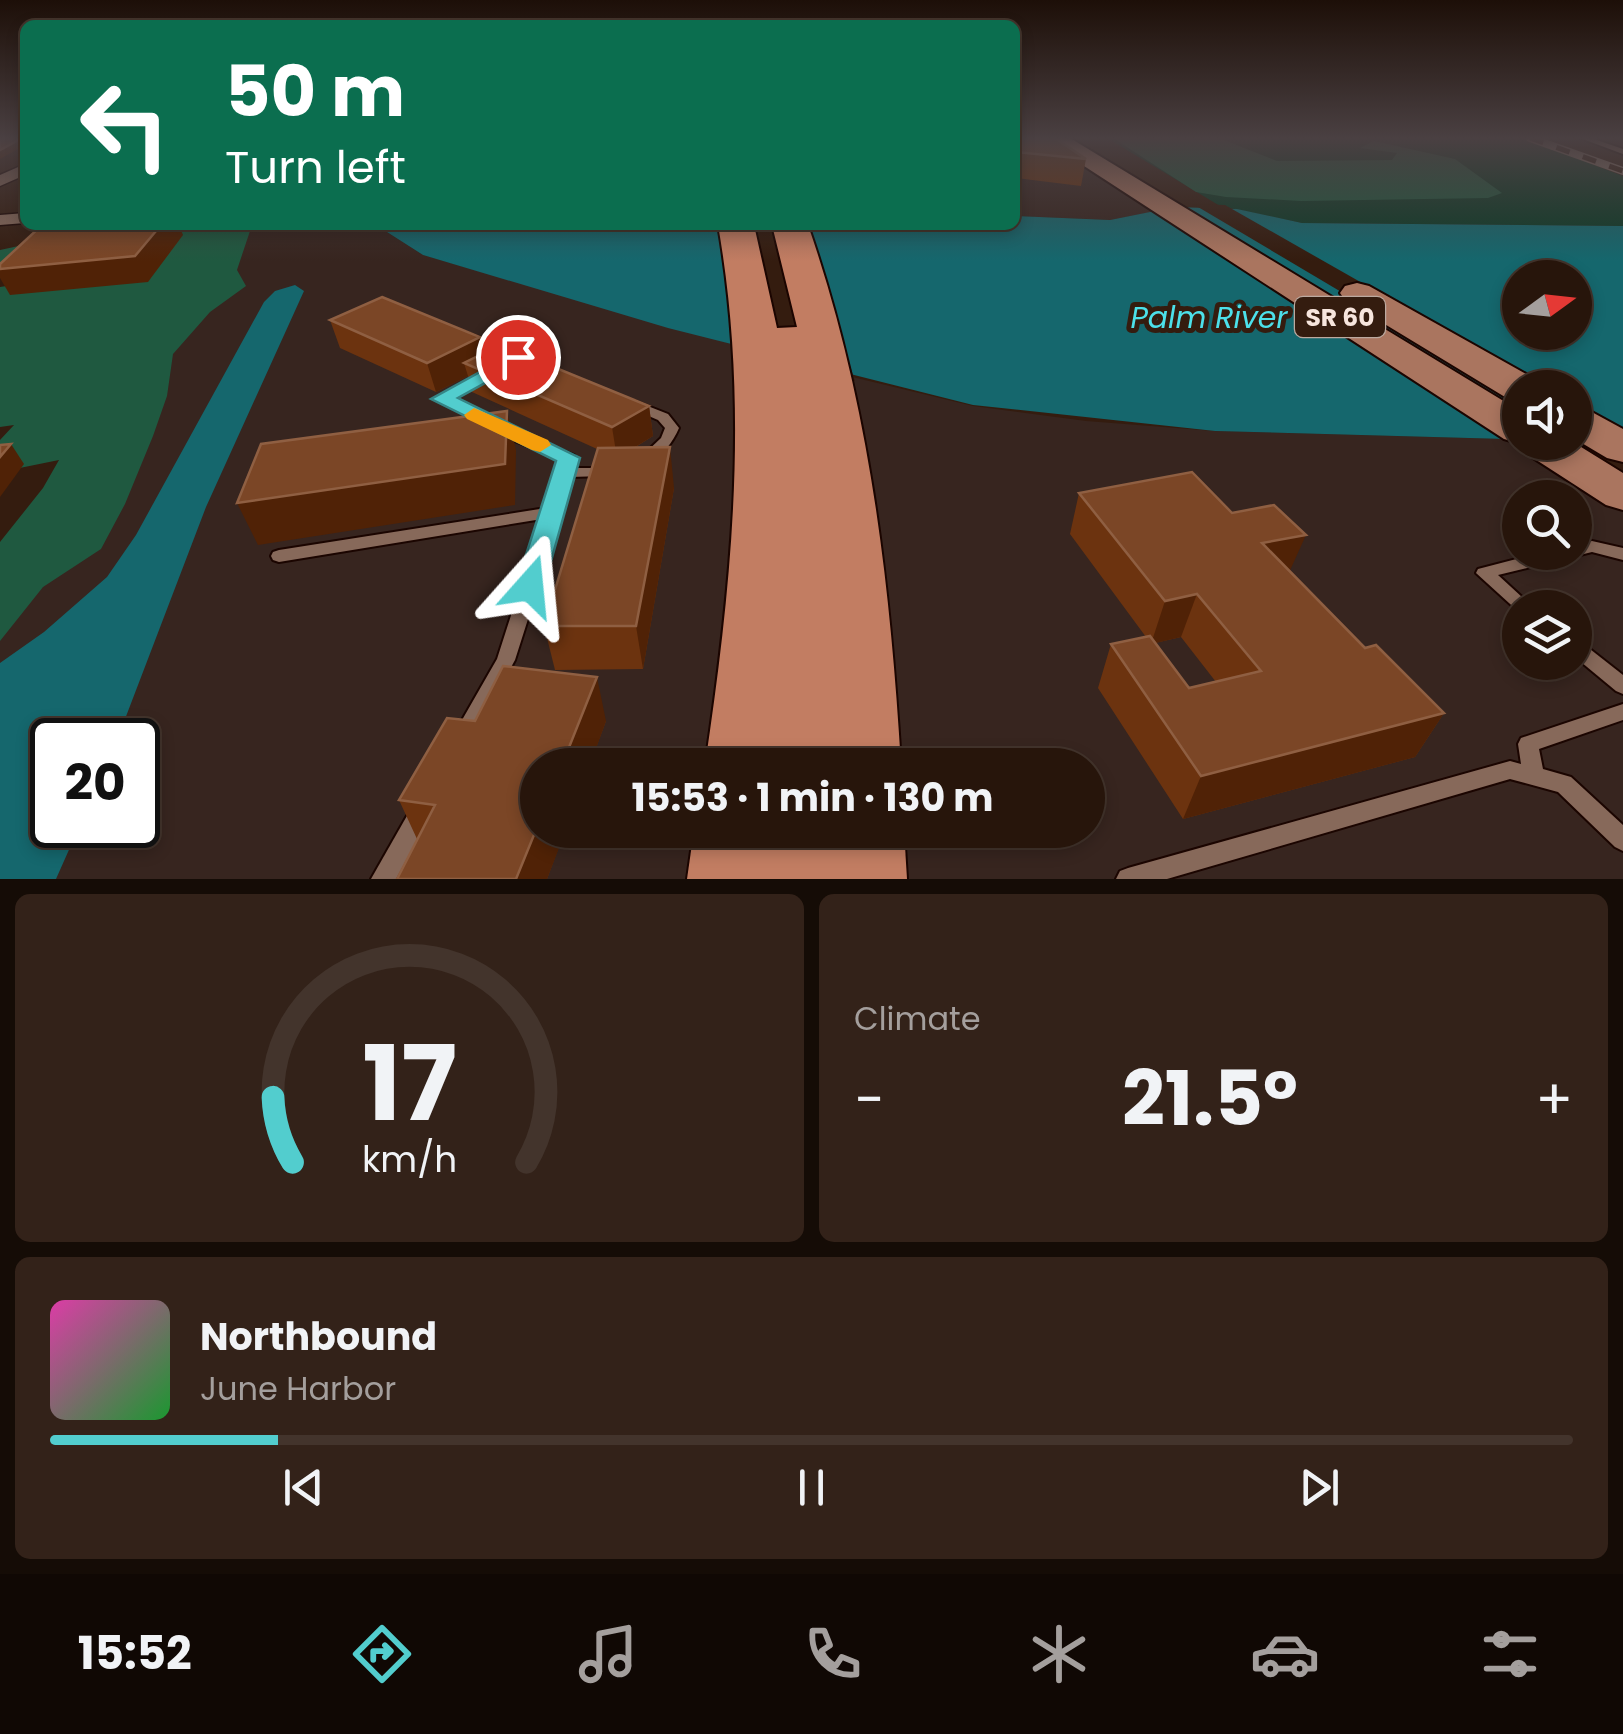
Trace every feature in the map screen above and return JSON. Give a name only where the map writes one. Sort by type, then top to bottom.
[{"type":"highway","points":[[737,230],[758,363],[762,493],[745,748]]},
{"type":"highway","points":[[763,230],[789,337],[800,440],[805,539],[802,748]]},
{"type":"highway","points":[[792,230],[817,313],[840,440],[856,614],[861,748]]},
{"type":"highway","points":[[731,879],[734,848]]},
{"type":"highway","points":[[795,879],[797,848]]},
{"type":"highway","points":[[862,848],[863,879]]},
{"type":"main road","name":"SR 60","points":[[1116,179],[1502,419]]},
{"type":"main road","name":"SR 60","points":[[1162,179],[1502,377]]},
{"type":"main road","points":[[1592,445],[1623,448]]},
{"type":"main road","points":[[1583,460],[1623,494]]},
{"type":"lane","points":[[456,331],[518,357],[442,399],[569,458],[506,660],[459,744]]},
{"type":"lane","points":[[565,473],[631,465],[667,440],[672,428],[664,417],[627,402]]},
{"type":"lane","points":[[464,434],[502,428]]},
{"type":"lane","points":[[279,556],[554,512]]},
{"type":"lane","points":[[1592,546],[1623,554]]},
{"type":"lane","points":[[1502,568],[1484,573],[1504,590]]},
{"type":"lane","points":[[1592,661],[1623,686]]},
{"type":"lane","points":[[1534,776],[1528,744],[1623,712]]},
{"type":"lane","points":[[1128,879],[1510,770],[1564,784],[1623,840]]},
{"type":"lane","points":[[383,879],[430,795]]},
{"type":"shaded area","points":[[1020,179],[1114,179],[1163,210],[1110,220],[1020,216]]},
{"type":"shaded area","points":[[232,230],[384,230],[423,255],[746,348],[751,748],[520,748],[520,848],[742,848],[739,879],[0,879],[0,584]]},
{"type":"shaded area","points":[[844,375],[973,406],[1086,421],[1215,431],[1502,439],[1502,460],[1555,460],[1623,495],[1623,879],[898,879],[894,848],[1105,848],[1105,748],[883,748]]},
{"type":"green space","points":[[1175,179],[1623,179],[1623,226],[1302,223],[1220,206]]},
{"type":"green space","points":[[1176,179],[1483,179],[1502,193],[1488,198],[1301,201],[1196,192]]},
{"type":"green space","points":[[93,230],[250,230],[237,270],[246,286],[210,312],[173,354],[167,396],[153,436],[101,549],[43,587],[0,641],[0,542],[43,488],[59,460],[0,472],[0,440],[14,425],[0,427],[0,287],[97,272],[0,270],[0,250]]},
{"type":"water","name":"Palm River","points":[[1175,207],[1237,209],[1302,223],[1623,226],[1623,433],[1592,434],[1592,370],[1502,370],[1502,439],[1215,431],[973,405],[668,328],[423,255],[384,230],[1020,230],[1020,216],[1110,220]]},
{"type":"water","points":[[295,285],[304,291],[206,507],[125,718],[30,718],[30,848],[70,848],[56,879],[0,879],[0,663],[44,632],[107,577],[136,535],[264,302],[275,291]]},
{"type":"pier","points":[[1193,204],[1225,205],[1515,370],[1502,370],[1502,387]]},
{"type":"pier","points":[[723,230],[806,230],[855,381],[739,351]]},
{"type":"building","points":[[37,230],[157,230],[135,256],[0,269],[0,264]]},
{"type":"building","points":[[382,297],[480,337],[427,363],[330,320]]},
{"type":"building","points":[[500,345],[649,406],[612,427],[464,363]]},
{"type":"building","points":[[507,411],[505,464],[237,503],[261,444]]},
{"type":"building","points":[[11,444],[0,457],[0,445]]},
{"type":"building","points":[[670,447],[636,626],[544,626],[598,448]]},
{"type":"building","points":[[1192,472],[1232,513],[1274,505],[1306,535],[1262,543],[1365,648],[1376,645],[1444,713],[1201,776],[1111,644],[1150,636],[1189,688],[1261,671],[1197,594],[1165,601],[1079,493]]},
{"type":"building","points":[[503,666],[597,677],[569,748],[520,748],[520,848],[529,848],[516,879],[397,879],[435,805],[399,800],[447,718],[475,721]]},
{"type":"slow traffic","points":[[474,415],[540,445]]},
{"type":"route","points":[[518,357],[442,399],[569,458],[530,586]]}]
